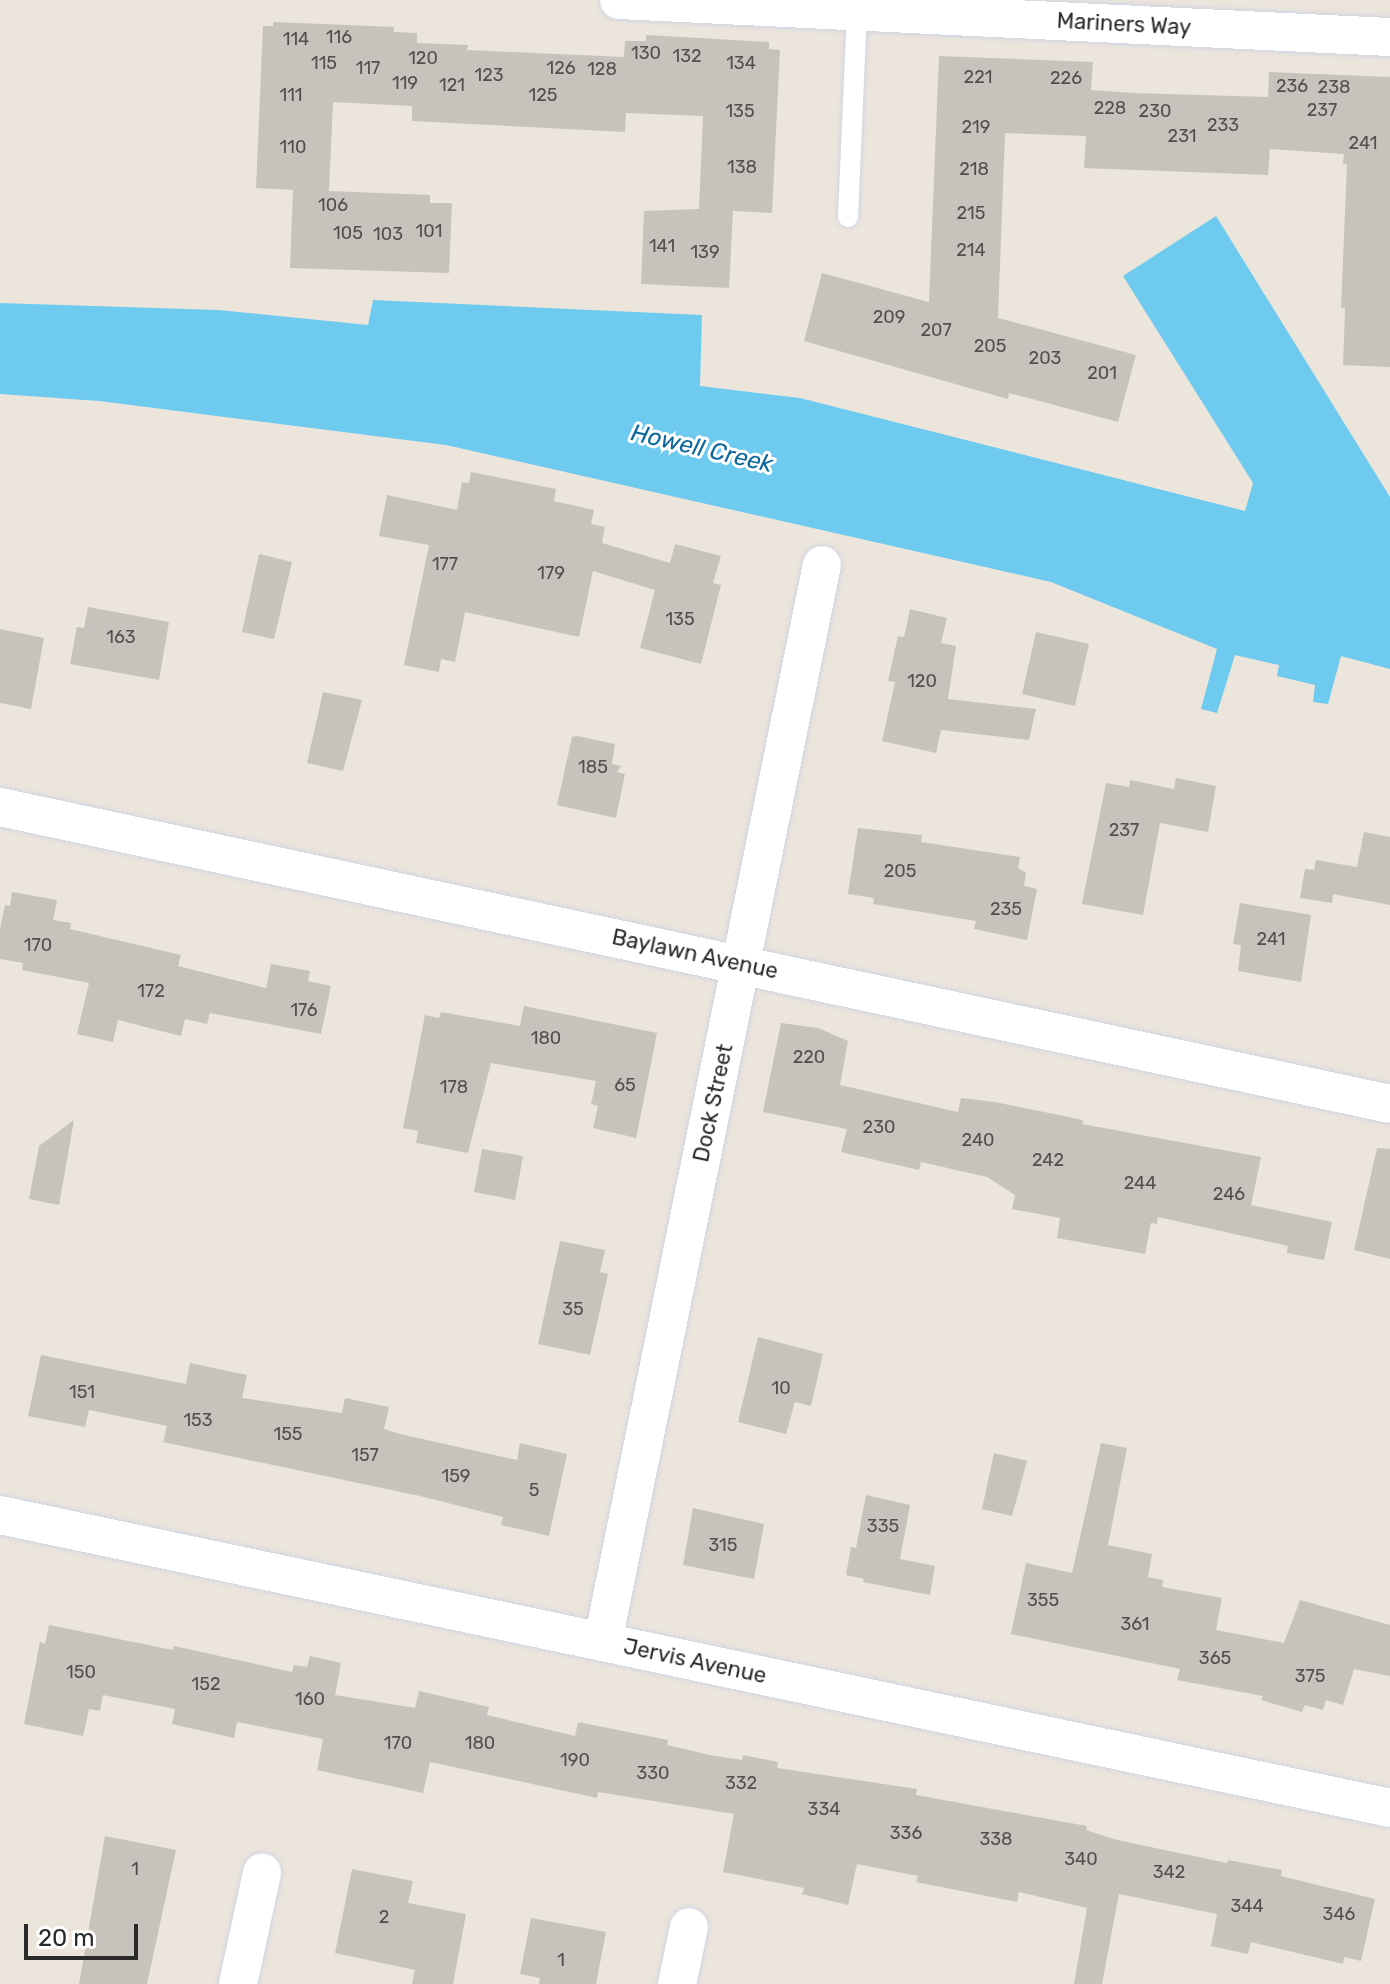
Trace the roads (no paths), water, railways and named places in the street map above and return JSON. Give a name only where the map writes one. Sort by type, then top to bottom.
[{"type":"street","name":"Mariners Way","points":[[619,0],[1390,37]]},
{"type":"street","name":"Dock Street","points":[[603,1641],[822,565]]},
{"type":"street","name":"Baylawn Avenue","points":[[0,807],[1390,1104]]},
{"type":"street","name":"Jervis Avenue","points":[[0,1515],[1390,1808]]},
{"type":"street","points":[[238,1984],[262,1873]]},
{"type":"street","points":[[677,1984],[689,1927]]},
{"type":"lane","points":[[848,217],[857,12]]},
{"type":"water","name":"Howell Creek","points":[[1216,216],[1390,497],[1390,669],[1341,656],[1328,704],[1313,702],[1315,685],[1277,676],[1279,665],[1235,655],[1217,713],[1201,709],[1217,649],[1051,582],[446,445],[99,401],[0,394],[0,303],[218,310],[368,325],[373,300],[702,315],[700,386],[800,398],[1245,511],[1253,483],[1123,276]]}]
